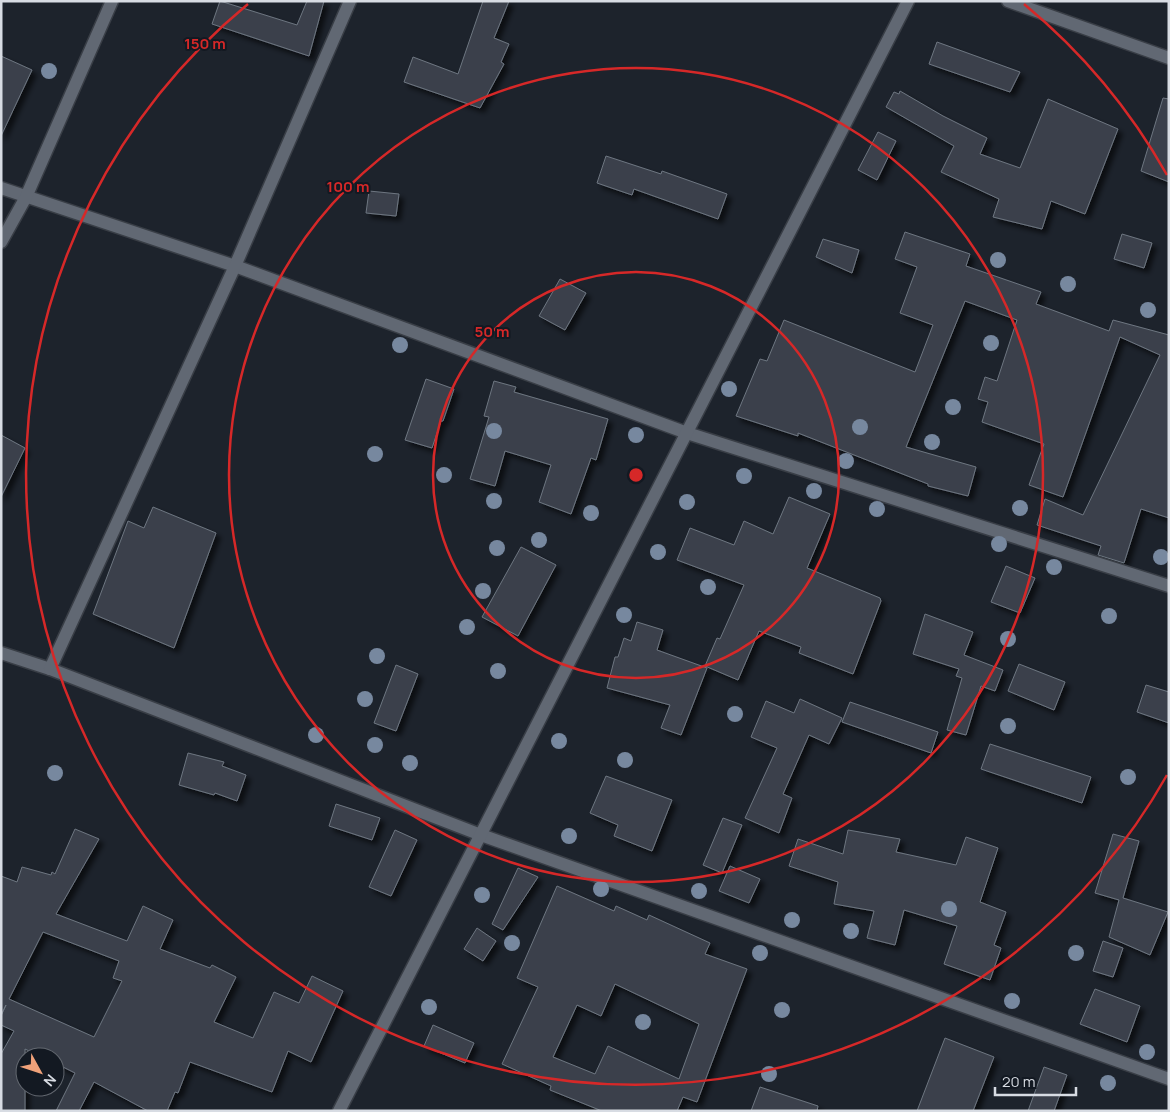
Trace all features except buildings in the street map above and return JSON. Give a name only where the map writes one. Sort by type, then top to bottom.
[{"type":"street","points":[[1,242],[26,197],[112,1]]},
{"type":"street","points":[[50,669],[234,266],[350,1]]},
{"type":"street","points":[[338,1111],[908,1]]},
{"type":"street","points":[[1008,1],[1169,58]]},
{"type":"street","points":[[1,188],[234,266],[686,433],[1169,586]]},
{"type":"street","points":[[1,653],[50,669],[481,835],[1169,1079]]}]
